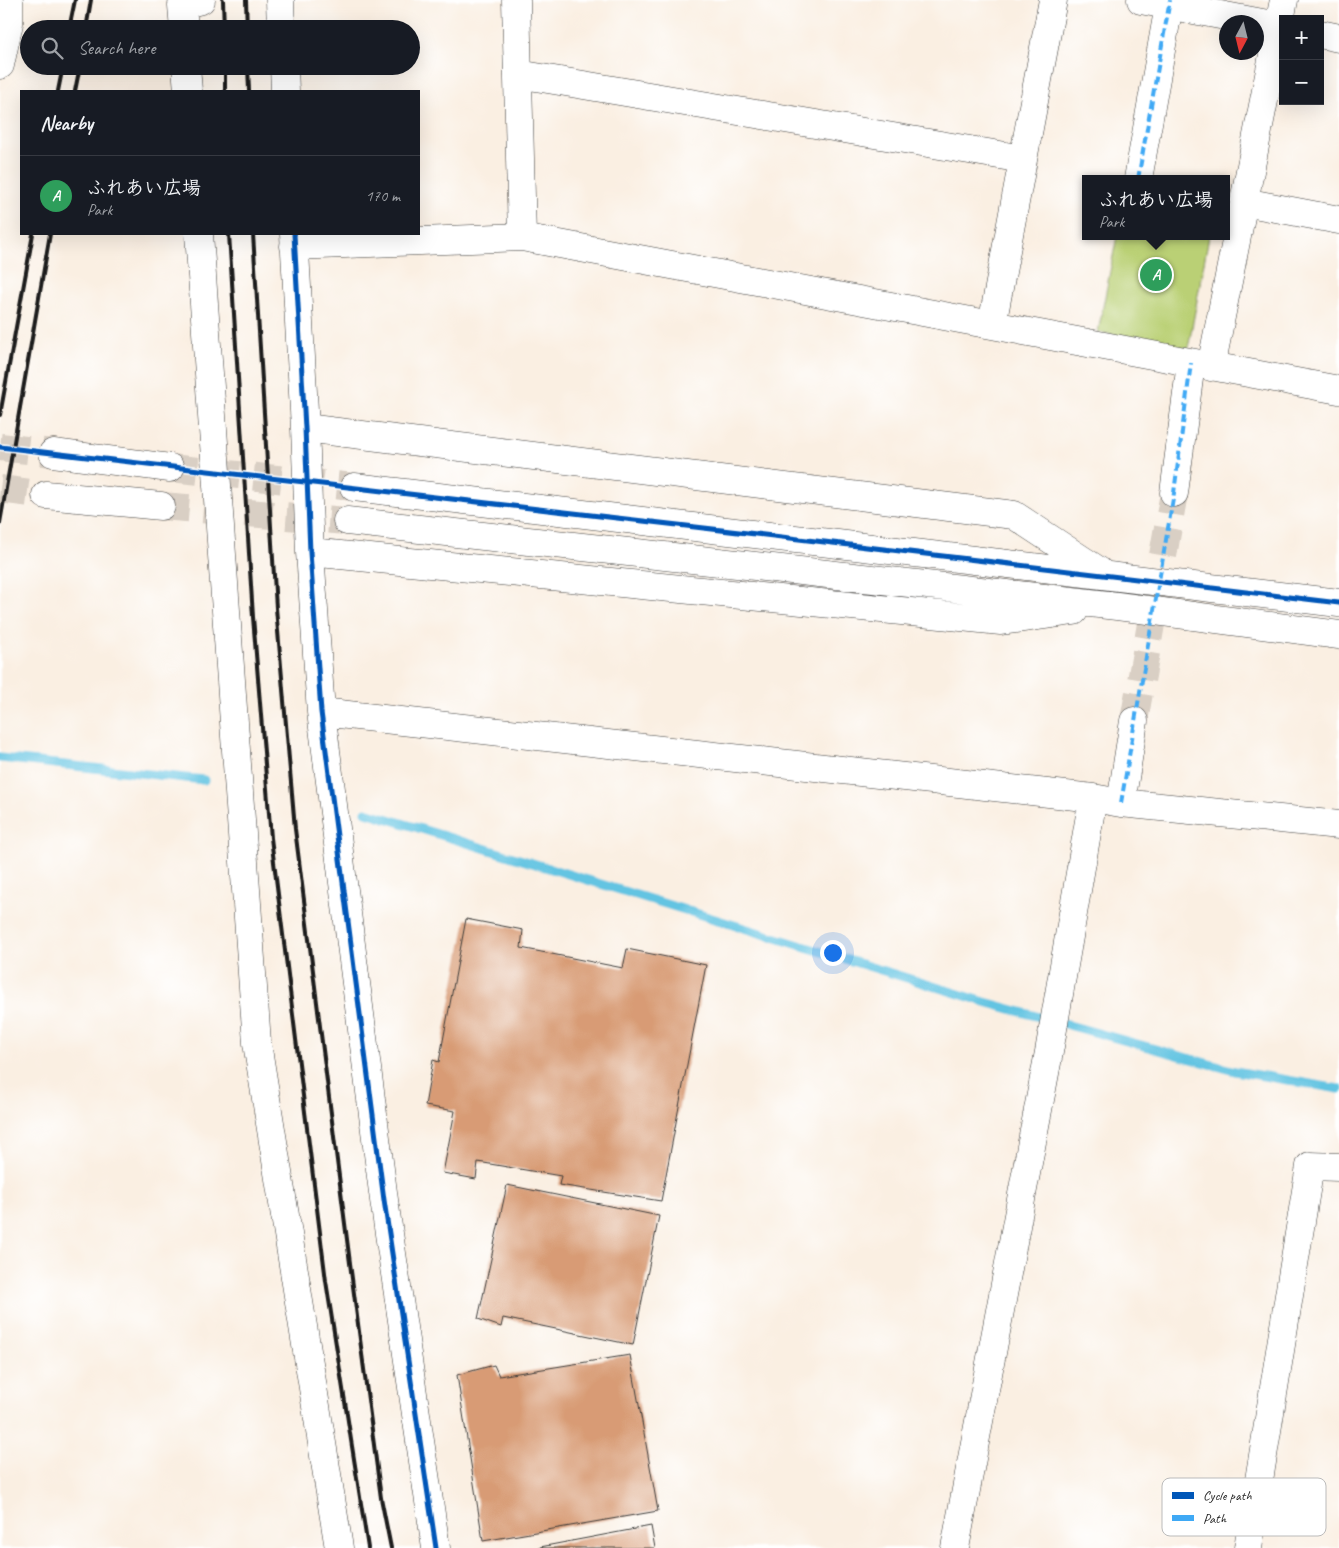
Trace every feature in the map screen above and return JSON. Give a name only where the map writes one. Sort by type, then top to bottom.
[{"type":"street","points":[[0,66],[10,23],[9,0]]},
{"type":"street","points":[[183,20],[182,5],[201,0]]},
{"type":"street","points":[[280,0],[281,20]]},
{"type":"street","points":[[516,0],[522,237]]},
{"type":"street","points":[[992,325],[1053,0]]},
{"type":"street","points":[[1142,0],[1170,3],[1279,27]]},
{"type":"street","points":[[1282,15],[1284,0]]},
{"type":"street","points":[[1139,175],[1170,3]]},
{"type":"street","points":[[1324,35],[1339,38]]},
{"type":"street","points":[[1174,493],[1201,365],[1244,202],[1279,36]]},
{"type":"street","points":[[518,74],[1023,159]]},
{"type":"street","points":[[187,75],[188,90]]},
{"type":"street","points":[[284,75],[285,90]]},
{"type":"street","points":[[1244,202],[1339,220]]},
{"type":"street","points":[[199,235],[257,1043],[339,1548]]},
{"type":"street","points":[[436,1548],[384,1200],[321,712],[310,552],[294,240],[522,237],[1339,390]]},
{"type":"street","points":[[305,428],[1014,515],[1103,574]]},
{"type":"street","points":[[53,453],[170,468]]},
{"type":"street","points":[[354,486],[1339,603]]},
{"type":"street","points":[[46,494],[161,506]]},
{"type":"street","points":[[347,521],[1117,606],[1339,634]]},
{"type":"street","points":[[310,552],[1002,621],[1117,606]]},
{"type":"street","points":[[321,712],[1094,798],[1121,803],[1339,825]]},
{"type":"street","points":[[1121,803],[1134,721]]},
{"type":"street","points":[[955,1548],[1049,1052],[1094,798]]},
{"type":"street","points":[[1259,1478],[1310,1166],[1339,1168]]},
{"type":"green space","points":[[1116,240],[1208,240],[1188,349],[1098,332]]},
{"type":"building","points":[[466,919],[523,930],[521,948],[623,968],[627,949],[706,965],[661,1201],[559,1185],[561,1176],[478,1162],[476,1179],[443,1173],[455,1111],[425,1106],[433,1060],[439,1062]]},
{"type":"building","points":[[507,1185],[659,1216],[633,1345],[503,1318],[501,1327],[478,1319]]},
{"type":"building","points":[[630,1355],[658,1511],[483,1541],[457,1375],[494,1365],[499,1376]]},
{"type":"building","points":[[651,1526],[655,1548],[540,1548],[540,1547]]},
{"type":"waterway","points":[[0,758],[204,780]]},
{"type":"waterway","points":[[366,812],[985,1002],[1235,1071],[1339,1089]]},
{"type":"tunnel","points":[[0,447],[53,453]]},
{"type":"tunnel","points":[[170,468],[354,487]]},
{"type":"tunnel","points":[[0,489],[46,495]]},
{"type":"tunnel","points":[[1134,721],[1174,493]]},
{"type":"tunnel","points":[[161,506],[347,521]]},
{"type":"railway","points":[[71,20],[75,0]]},
{"type":"railway","points":[[88,20],[91,0]]},
{"type":"railway","points":[[223,0],[224,20]]},
{"type":"railway","points":[[246,0],[247,20]]},
{"type":"railway","points":[[58,90],[61,75]]},
{"type":"railway","points":[[75,90],[78,75]]},
{"type":"railway","points":[[225,75],[225,90]]},
{"type":"railway","points":[[248,75],[249,90]]},
{"type":"railway","points":[[0,415],[33,235]]},
{"type":"railway","points":[[0,523],[50,235]]},
{"type":"railway","points":[[229,235],[253,617],[271,838],[326,1281],[368,1548]]},
{"type":"railway","points":[[253,235],[276,608],[295,829],[381,1498],[391,1548]]},
{"type":"marked path","points":[[1139,175],[1170,0]]},
{"type":"marked path","points":[[1121,803],[1174,493],[1191,363]]},
{"type":"cycle path","points":[[294,235],[310,552],[321,712],[384,1200],[436,1548]]},
{"type":"cycle path","points":[[0,447],[837,543],[1339,603]]},
{"type":"place","name":"ふれあい広場","points":[[1156,275]]}]
